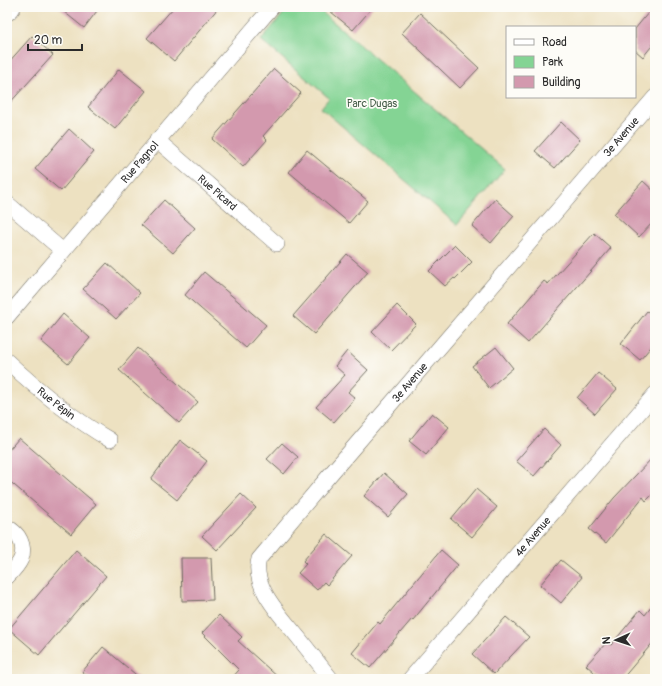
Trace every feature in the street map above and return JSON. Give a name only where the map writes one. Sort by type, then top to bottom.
[{"type":"street","points":[[7,10],[10,7]]},
{"type":"street","name":"Rue Pagnol","points":[[7,317],[272,7]]},
{"type":"street","name":"3e Avenue","points":[[331,679],[271,603],[258,574],[259,559],[655,97]]},
{"type":"street","name":"Rue Picard","points":[[157,140],[277,244]]},
{"type":"street","points":[[7,203],[63,251]]},
{"type":"street","name":"Rue Pépin","points":[[7,361],[35,387],[71,416],[110,440]]},
{"type":"street","name":"4e Avenue","points":[[410,679],[655,394]]},
{"type":"street","points":[[7,527],[17,534],[23,547],[21,559],[7,577]]},
{"type":"green space","name":"Parc Dugas","points":[[289,7],[316,7],[505,169],[457,225],[321,108],[329,98],[261,40]]},
{"type":"building","points":[[58,7],[100,7],[84,28]]},
{"type":"building","points":[[174,7],[219,7],[174,61],[147,38]]},
{"type":"building","points":[[325,7],[373,7],[353,30]]},
{"type":"building","points":[[653,7],[655,7],[655,42],[643,57],[636,51],[636,28]]},
{"type":"building","points":[[420,13],[479,68],[460,88],[402,33]]},
{"type":"building","points":[[32,36],[53,55],[7,106],[7,64]]},
{"type":"building","points":[[119,69],[146,91],[115,129],[88,107]]},
{"type":"building","points":[[274,69],[301,93],[263,136],[267,140],[243,167],[212,139]]},
{"type":"building","points":[[561,122],[580,140],[555,168],[535,151]]},
{"type":"building","points":[[69,129],[94,152],[61,191],[35,169]]},
{"type":"building","points":[[307,150],[368,201],[349,223],[289,172]]},
{"type":"building","points":[[643,181],[655,192],[655,220],[639,237],[614,214]]},
{"type":"building","points":[[495,199],[514,216],[491,243],[472,226]]},
{"type":"building","points":[[164,200],[195,228],[173,253],[141,225]]},
{"type":"building","points":[[594,233],[611,248],[528,343],[507,324],[544,281],[548,284]]},
{"type":"building","points":[[455,245],[472,262],[455,279],[454,278],[445,286],[429,271]]},
{"type":"building","points":[[347,254],[368,272],[314,334],[293,316]]},
{"type":"building","points":[[107,263],[140,293],[116,319],[83,289]]},
{"type":"building","points":[[204,272],[266,325],[246,348],[185,295]]},
{"type":"building","points":[[397,305],[416,324],[391,350],[372,332]]},
{"type":"building","points":[[647,311],[655,317],[655,342],[640,360],[621,344]]},
{"type":"building","points":[[63,314],[90,338],[68,364],[41,341]]},
{"type":"building","points":[[496,347],[513,368],[489,388],[472,366]]},
{"type":"building","points":[[138,348],[198,402],[179,423],[119,370]]},
{"type":"building","points":[[347,351],[368,370],[348,392],[355,398],[334,422],[316,407],[345,375],[335,366]]},
{"type":"building","points":[[598,373],[617,389],[595,414],[577,398]]},
{"type":"building","points":[[432,413],[449,427],[426,455],[409,441]]},
{"type":"building","points":[[544,429],[561,445],[534,476],[516,461]]},
{"type":"building","points":[[19,438],[96,504],[71,534],[7,479],[7,452]]},
{"type":"building","points":[[180,440],[207,461],[177,500],[151,479]]},
{"type":"building","points":[[282,443],[298,457],[284,474],[267,459]]},
{"type":"building","points":[[655,455],[655,492],[646,501],[643,497],[606,543],[589,529],[614,498]]},
{"type":"building","points":[[384,473],[408,494],[388,517],[364,496]]},
{"type":"building","points":[[476,489],[497,507],[472,537],[451,519]]},
{"type":"building","points":[[241,494],[256,508],[217,550],[202,536]]},
{"type":"building","points":[[326,534],[352,556],[327,585],[324,582],[317,590],[298,573],[306,564],[303,561]]},
{"type":"building","points":[[76,550],[106,576],[39,655],[9,629]]},
{"type":"building","points":[[441,550],[458,565],[413,620],[412,619],[370,668],[352,653],[378,622],[380,624]]},
{"type":"building","points":[[181,558],[211,558],[213,600],[182,601]]},
{"type":"building","points":[[561,560],[582,577],[561,603],[540,585]]},
{"type":"building","points":[[655,602],[655,640],[622,679],[602,679],[586,665],[607,642],[611,645],[640,610],[645,615]]},
{"type":"building","points":[[219,615],[242,637],[238,641],[280,679],[231,679],[239,670],[202,633]]},
{"type":"building","points":[[506,617],[529,637],[494,674],[472,654]]},
{"type":"building","points":[[103,647],[141,679],[91,679],[82,672]]}]
